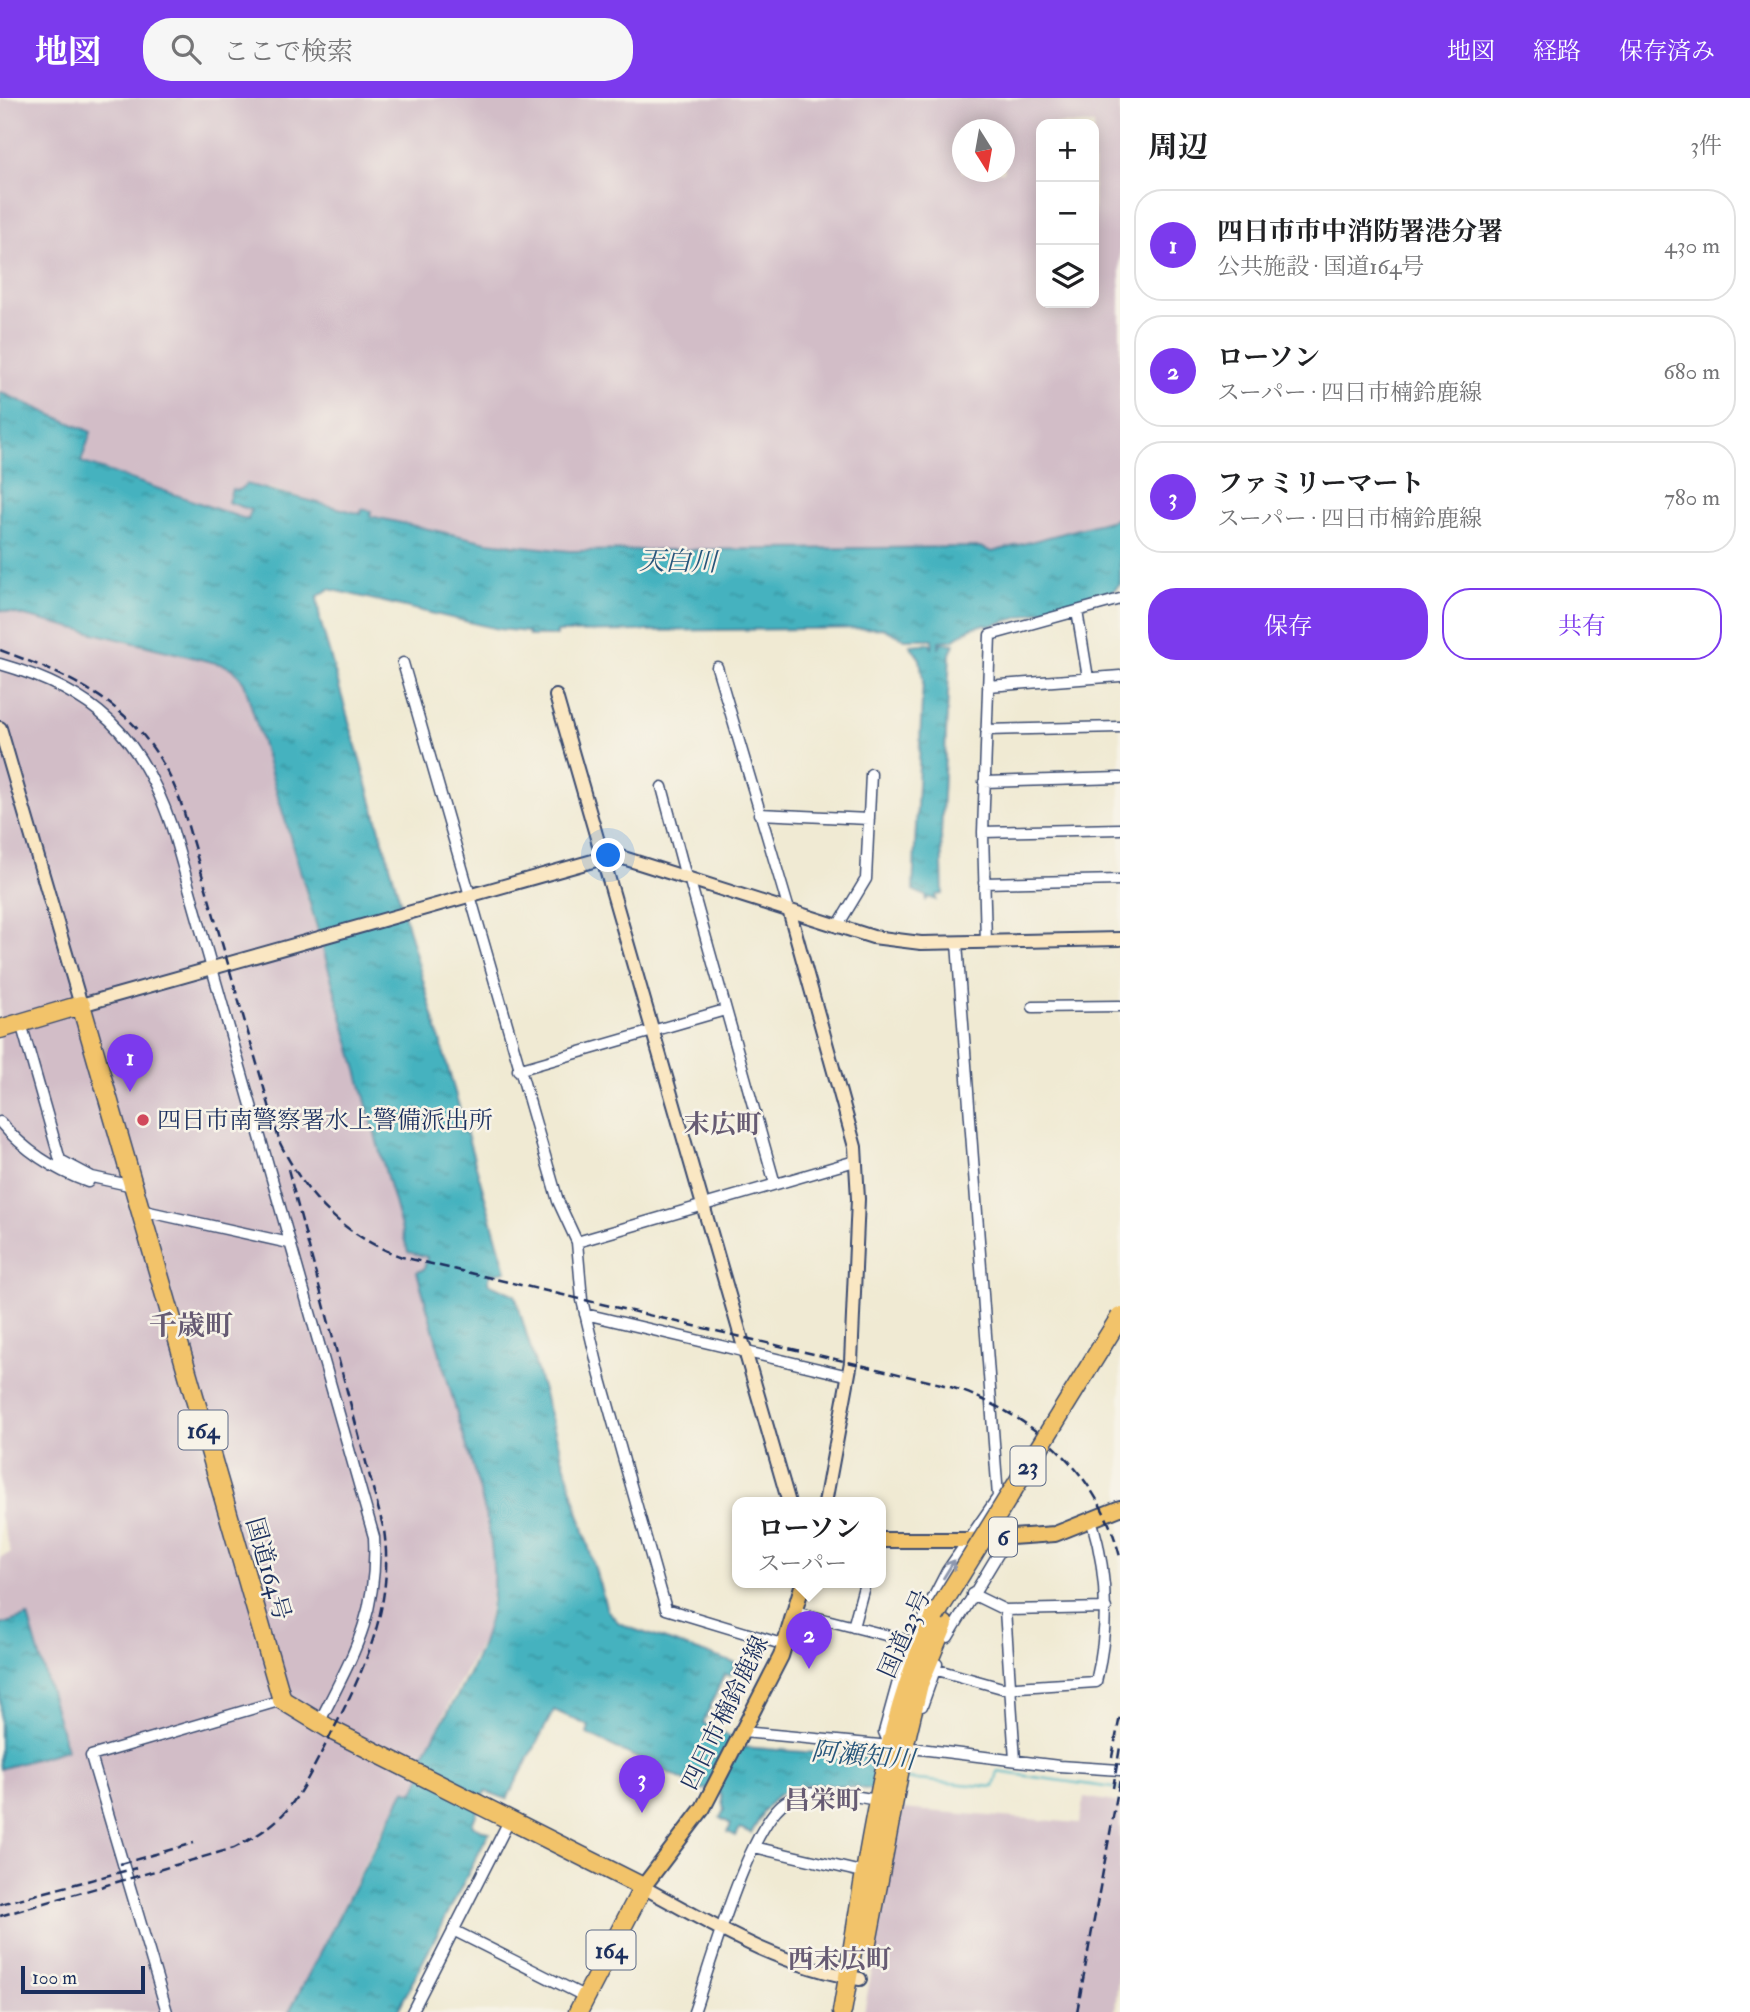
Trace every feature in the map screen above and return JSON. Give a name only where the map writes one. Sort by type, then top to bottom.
[{"type":"highway","points":[[0,1029],[81,1005]]},
{"type":"highway","name":"国道164号","points":[[81,1005],[282,1700]]},
{"type":"highway","name":"国道23号","points":[[842,2012],[854,1978],[894,1748],[941,1618],[1120,1317]]},
{"type":"highway","name":"国道23号","points":[[941,1618],[1120,1339]]},
{"type":"highway","points":[[282,1700],[319,1723],[650,1891]]},
{"type":"highway","name":"国道23号","points":[[854,2012],[854,1978],[867,1873],[887,1799],[899,1768],[894,1748]]},
{"type":"highway","name":"164","points":[[582,2004],[650,1891]]},
{"type":"main road","name":"6","points":[[886,1540],[1055,1534],[1120,1508]]},
{"type":"main road","name":"四日市楠鈴鹿線","points":[[650,1891],[704,1808],[785,1645],[802,1588]]},
{"type":"street","points":[[986,942],[983,832],[990,635],[1120,599]]},
{"type":"street","points":[[1077,611],[1088,678]]},
{"type":"street","points":[[402,663],[518,1070],[558,1201],[577,1242],[585,1314],[666,1609],[785,1645]]},
{"type":"street","points":[[0,664],[82,699],[102,712],[131,742],[156,782],[164,804],[374,1537],[376,1575],[369,1611],[361,1637],[319,1723]]},
{"type":"street","points":[[717,667],[855,1147],[858,1199],[857,1286],[849,1376],[826,1497]]},
{"type":"street","points":[[988,685],[1120,676]]},
{"type":"street","points":[[556,696],[787,1497]]},
{"type":"street","points":[[986,730],[1120,727]]},
{"type":"street","points":[[0,728],[81,1005],[467,894],[614,855],[837,927],[899,942],[1120,939]]},
{"type":"street","points":[[837,927],[866,879],[871,775]]},
{"type":"street","points":[[985,782],[1120,778]]},
{"type":"street","points":[[662,787],[775,1184]]},
{"type":"street","points":[[759,814],[869,819]]},
{"type":"street","points":[[983,832],[1120,829]]},
{"type":"street","points":[[984,883],[1120,880]]},
{"type":"street","points":[[894,1748],[884,1732],[913,1642],[947,1571],[998,1497],[957,943]]},
{"type":"street","points":[[1033,1007],[1120,1006]]},
{"type":"street","points":[[518,1070],[725,1010]]},
{"type":"street","points":[[21,1023],[60,1160],[136,1197]]},
{"type":"street","points":[[0,1122],[22,1144],[64,1173],[289,1243]]},
{"type":"street","points":[[577,1242],[855,1161]]},
{"type":"street","points":[[585,1314],[849,1376]]},
{"type":"street","points":[[934,1670],[976,1682],[1011,1687],[1096,1682],[1105,1637],[1105,1608],[1104,1579],[1092,1521]]},
{"type":"street","points":[[894,1748],[915,1733],[934,1670],[954,1623],[1009,1536]]},
{"type":"street","points":[[853,1627],[864,1588]]},
{"type":"street","points":[[972,1594],[1005,1610],[1105,1608]]},
{"type":"street","points":[[1005,1610],[1015,1760]]},
{"type":"street","points":[[795,1612],[913,1642]]},
{"type":"street","points":[[167,2012],[90,1756],[282,1700]]},
{"type":"street","points":[[741,1734],[1120,1770]]},
{"type":"street","points":[[694,2012],[718,1927],[754,1847],[786,1801],[820,1794],[887,1799]]},
{"type":"street","points":[[411,2012],[510,1819]]},
{"type":"street","points":[[754,1847],[867,1873]]},
{"type":"street","points":[[650,1891],[794,1965],[854,1978]]},
{"type":"street","points":[[453,1930],[582,2004]]},
{"type":"shaded area","points":[[0,98],[1120,98],[1120,518],[992,552],[980,547],[569,551],[487,542],[370,516],[362,509],[361,514],[269,488],[252,488],[248,520],[81,462],[91,432],[0,392]]},
{"type":"shaded area","points":[[0,610],[224,665],[233,669],[244,682],[314,923],[427,1257],[424,1269],[417,1272],[485,1509],[494,1576],[485,1634],[422,1758],[429,1762],[417,1786],[413,1793],[405,1790],[381,1831],[289,2012],[0,2012],[0,1769],[67,1750],[28,1617],[0,1625],[0,1557],[11,1553],[0,1516]]},
{"type":"shaded area","points":[[1084,1797],[1120,1803],[1120,1955],[1115,2012],[864,2012],[902,1809],[1079,1823]]},
{"type":"water","name":"天白川","points":[[0,392],[91,432],[81,462],[248,520],[251,510],[228,502],[232,489],[238,491],[246,484],[361,514],[362,509],[371,511],[370,516],[487,542],[569,551],[980,547],[992,552],[1120,518],[1120,584],[1113,591],[989,626],[985,624],[971,628],[953,640],[939,641],[939,649],[941,643],[954,644],[950,654],[941,835],[943,894],[936,895],[936,900],[929,897],[926,900],[926,896],[913,890],[923,680],[920,659],[910,645],[930,643],[932,649],[933,639],[905,639],[883,628],[557,632],[557,636],[529,636],[528,632],[498,629],[329,589],[317,597],[320,620],[506,1271],[490,1274],[488,1283],[515,1295],[607,1610],[619,1623],[630,1628],[735,1663],[730,1676],[725,1674],[723,1677],[703,1723],[743,1743],[743,1747],[878,1758],[872,1790],[820,1784],[794,1788],[782,1793],[769,1804],[751,1833],[740,1828],[736,1836],[728,1832],[731,1824],[720,1818],[724,1810],[721,1794],[705,1789],[699,1791],[696,1786],[587,1734],[589,1726],[554,1710],[507,1799],[485,1791],[472,1825],[489,1833],[397,2012],[289,2012],[405,1790],[413,1793],[429,1762],[422,1758],[473,1666],[485,1634],[491,1607],[493,1580],[488,1527],[417,1272],[424,1269],[427,1257],[408,1252],[318,931],[244,682],[233,669],[224,665],[0,610]]},
{"type":"water","points":[[28,1616],[67,1750],[0,1769],[0,1625]]},
{"type":"waterway","name":"阿瀬知川","points":[[906,1779],[994,1787],[998,1772],[1120,1789]]},
{"type":"railway","points":[[0,650],[62,675],[113,706],[135,726],[170,776],[183,809],[280,1143],[302,1181],[345,1226],[362,1238],[402,1257],[941,1384],[972,1395],[1029,1426],[1054,1446],[1076,1470],[1095,1496],[1120,1557]]},
{"type":"railway","points":[[0,1916],[234,1848],[262,1832],[286,1811],[303,1787],[363,1666],[373,1640],[385,1587],[384,1530],[288,1169]]},
{"type":"railway","points":[[1112,1757],[1120,1716]]},
{"type":"railway","points":[[1113,1788],[1120,1747]]},
{"type":"railway","points":[[1077,2012],[1120,1779]]},
{"type":"railway","points":[[120,1864],[194,1843]]},
{"type":"railway","points":[[0,1904],[136,1868]]},
{"type":"place","name":"四日市市中消防署港分署","points":[[130,1092]]},
{"type":"place","name":"四日市南警察署水上警備派出所","points":[[143,1120]]},
{"type":"place","name":"ローソン","points":[[809,1669]]},
{"type":"place","name":"ファミリーマート","points":[[642,1813]]},
{"type":"district","name":"末広町","points":[[723,1125]]},
{"type":"district","name":"千歳町","points":[[191,1326]]},
{"type":"district","name":"昌栄町","points":[[823,1801]]},
{"type":"district","name":"西末広町","points":[[840,1960]]}]
